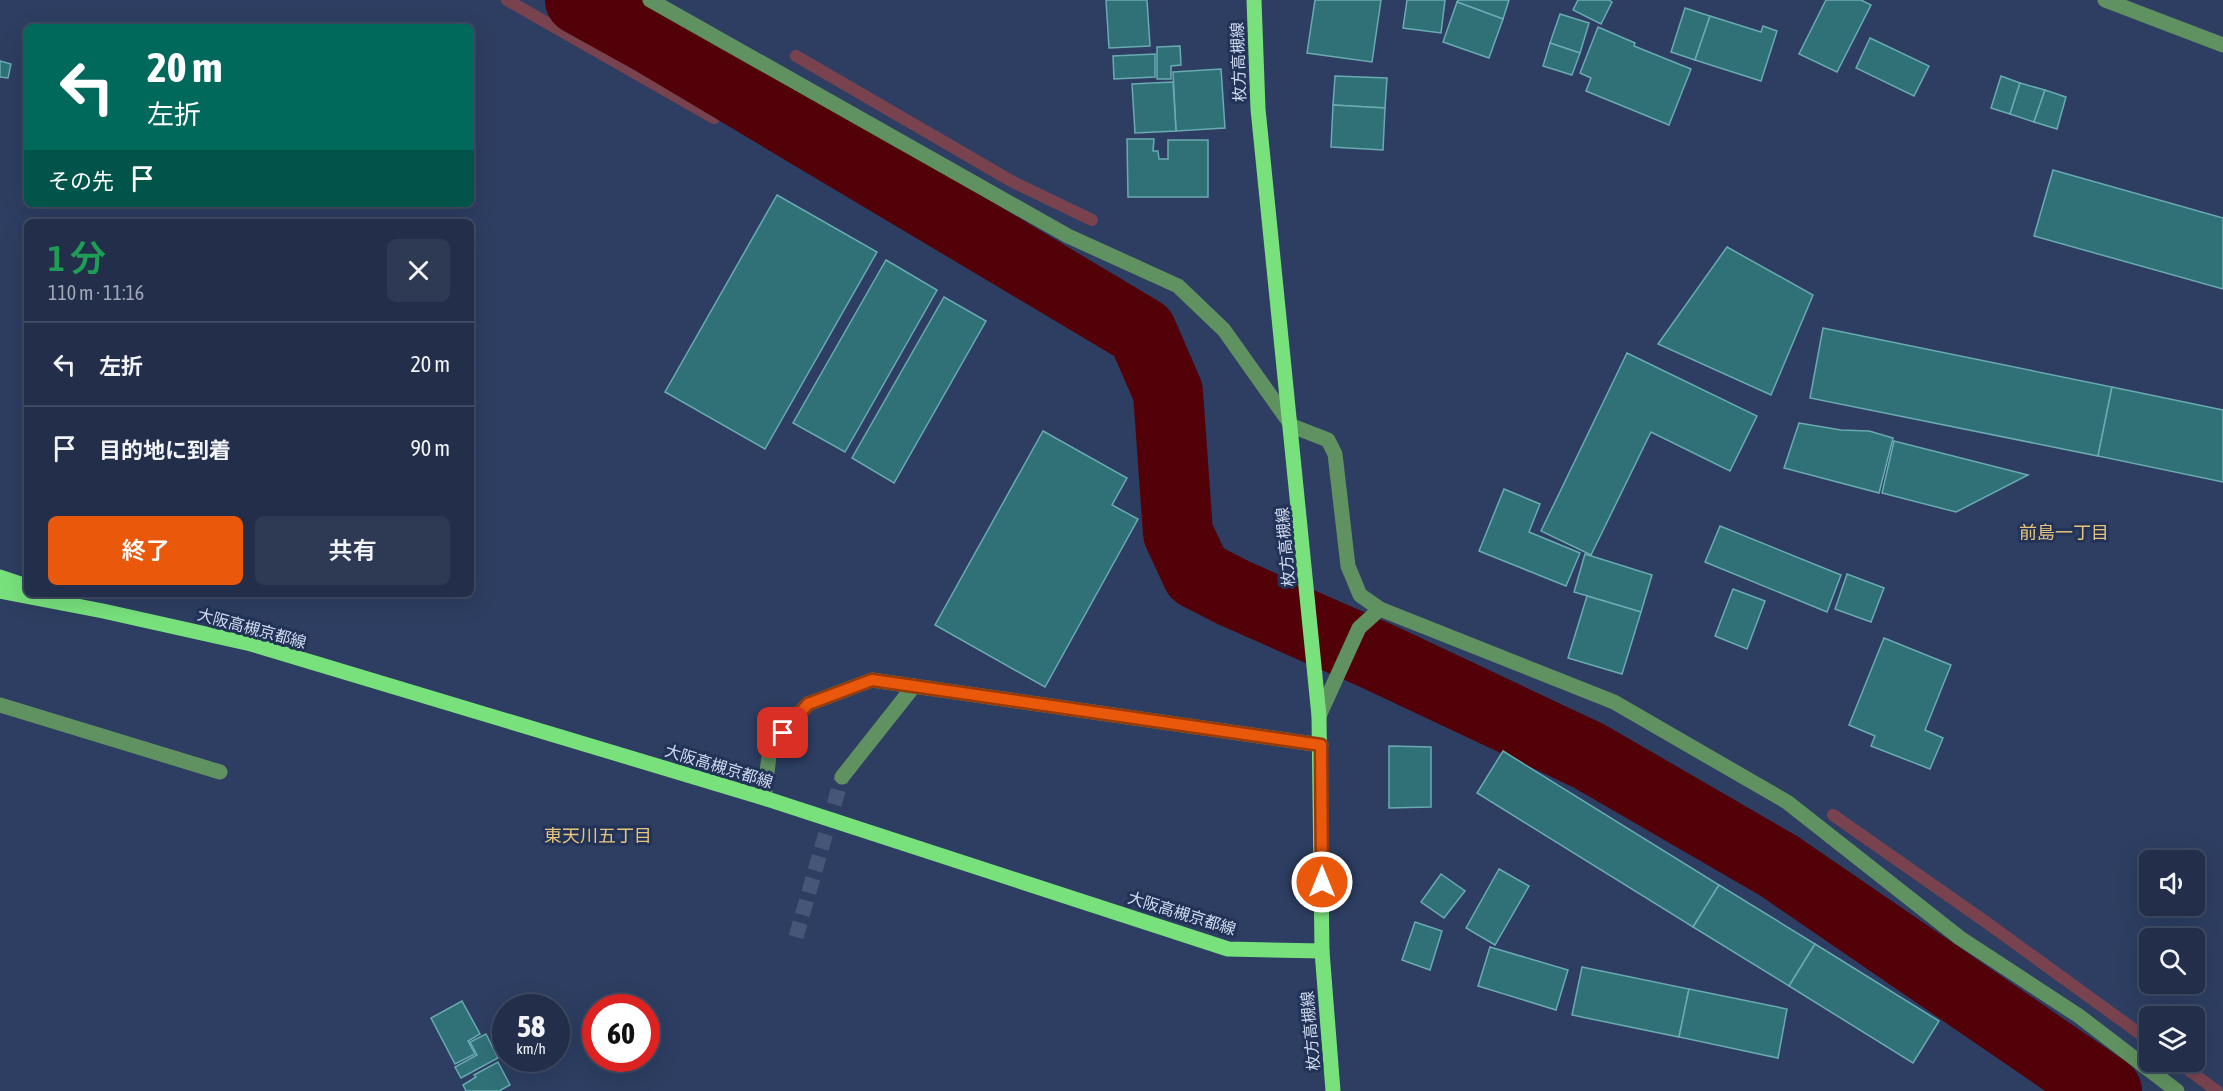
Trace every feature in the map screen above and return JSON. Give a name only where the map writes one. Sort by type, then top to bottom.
[{"type":"main road","name":"枚方高槻線","points":[[1254,0],[1258,109],[1292,426],[1319,716],[1322,951],[1333,1091]]},
{"type":"main road","points":[[0,577],[24,585]]},
{"type":"main road","name":"大阪高槻京都線","points":[[0,591],[24,596]]},
{"type":"main road","name":"大阪高槻京都線","points":[[31,597],[251,644],[764,798],[1228,949],[1322,951]]},
{"type":"main road","name":"大阪高槻京都線","points":[[61,597],[103,611]]},
{"type":"street","points":[[650,0],[1068,236],[1178,286],[1224,330],[1292,426],[1328,440],[1335,454],[1348,567],[1360,595],[1380,609],[1614,702],[1787,802],[1960,938],[2079,1016],[2177,1091]]},
{"type":"street","points":[[2104,0],[2223,45]]},
{"type":"street","points":[[1319,716],[1359,628],[1380,609]]},
{"type":"street","points":[[764,798],[770,747],[808,704],[872,680],[1321,745]]},
{"type":"street","points":[[842,777],[914,687]]},
{"type":"street","points":[[0,705],[220,772]]},
{"type":"building","points":[[1106,0],[1147,0],[1150,46],[1109,48]]},
{"type":"building","points":[[1315,0],[1381,0],[1372,62],[1307,53]]},
{"type":"building","points":[[1407,0],[1445,0],[1441,33],[1403,28]]},
{"type":"building","points":[[1458,0],[1509,0],[1503,19],[1457,2]]},
{"type":"building","points":[[1578,0],[1609,0],[1612,2],[1601,24],[1573,10]]},
{"type":"building","points":[[1826,0],[1861,0],[1871,5],[1837,72],[1799,54]]},
{"type":"building","points":[[1457,2],[1503,19],[1489,58],[1443,42]]},
{"type":"building","points":[[1685,8],[1710,16],[1695,60],[1671,52]]},
{"type":"building","points":[[1560,14],[1589,23],[1580,53],[1550,43]]},
{"type":"building","points":[[1710,16],[1761,32],[1763,26],[1777,31],[1761,81],[1695,60]]},
{"type":"building","points":[[1598,27],[1635,43],[1634,46],[1691,69],[1669,125],[1586,91],[1591,78],[1580,73]]},
{"type":"building","points":[[1870,38],[1929,66],[1914,96],[1856,68]]},
{"type":"building","points":[[1550,43],[1580,53],[1572,75],[1543,66]]},
{"type":"building","points":[[1180,46],[1181,65],[1171,66],[1171,79],[1157,79],[1157,47]]},
{"type":"building","points":[[1155,54],[1155,77],[1114,79],[1113,56]]},
{"type":"building","points":[[0,61],[11,64],[8,78],[0,77]]},
{"type":"building","points":[[1221,69],[1225,128],[1176,131],[1173,72]]},
{"type":"building","points":[[1335,76],[1387,78],[1385,108],[1333,105]]},
{"type":"building","points":[[2001,76],[2020,83],[2010,114],[1991,108]]},
{"type":"building","points":[[1173,82],[1176,131],[1135,133],[1132,84]]},
{"type":"building","points":[[2020,83],[2045,90],[2034,122],[2010,114]]},
{"type":"building","points":[[2045,90],[2066,97],[2057,129],[2034,122]]},
{"type":"building","points":[[1333,105],[1385,108],[1383,150],[1331,147]]},
{"type":"building","points":[[1127,139],[1154,139],[1153,151],[1158,151],[1159,159],[1168,159],[1168,140],[1208,140],[1208,197],[1128,197]]},
{"type":"building","points":[[2053,170],[2223,218],[2223,289],[2034,236]]},
{"type":"building","points":[[777,195],[877,252],[765,449],[665,392]]},
{"type":"building","points":[[1727,247],[1813,295],[1771,395],[1658,344]]},
{"type":"building","points":[[886,260],[937,290],[845,452],[793,423]]},
{"type":"building","points":[[944,297],[986,321],[894,483],[852,458]]},
{"type":"building","points":[[1823,328],[2112,387],[2098,456],[1810,398]]},
{"type":"building","points":[[1627,353],[1757,416],[1730,471],[1651,432],[1591,555],[1541,531]]},
{"type":"building","points":[[2112,387],[2223,410],[2223,482],[2098,456]]},
{"type":"building","points":[[1799,423],[1841,430],[1869,431],[1893,438],[1879,493],[1784,468]]},
{"type":"building","points":[[1043,431],[1127,478],[1112,505],[1138,519],[1045,687],[935,625]]},
{"type":"building","points":[[1894,441],[2028,475],[1956,512],[1882,493]]},
{"type":"building","points":[[1504,489],[1540,504],[1529,532],[1580,553],[1566,586],[1479,551]]},
{"type":"building","points":[[1720,526],[1841,575],[1827,612],[1705,562]]},
{"type":"building","points":[[1585,554],[1652,575],[1641,612],[1574,592]]},
{"type":"building","points":[[1847,574],[1884,588],[1871,622],[1835,609]]},
{"type":"building","points":[[1733,589],[1765,601],[1747,649],[1715,636]]},
{"type":"building","points":[[1587,596],[1641,612],[1622,674],[1568,658]]},
{"type":"building","points":[[1884,638],[1951,665],[1925,730],[1943,738],[1930,769],[1871,746],[1875,736],[1849,725]]},
{"type":"building","points":[[1389,746],[1431,747],[1431,807],[1389,808]]},
{"type":"building","points":[[1503,751],[1719,885],[1693,927],[1477,793]]},
{"type":"building","points":[[1499,869],[1529,886],[1495,945],[1466,928]]},
{"type":"building","points":[[1441,874],[1465,891],[1444,918],[1421,902]]},
{"type":"building","points":[[1719,885],[1815,944],[1789,986],[1693,927]]},
{"type":"building","points":[[1415,922],[1442,931],[1430,970],[1402,960]]},
{"type":"building","points":[[1815,944],[1939,1021],[1913,1063],[1789,986]]},
{"type":"building","points":[[1490,947],[1568,970],[1556,1010],[1478,986]]},
{"type":"building","points":[[1582,967],[1689,989],[1679,1037],[1572,1015]]},
{"type":"building","points":[[1689,989],[1787,1009],[1778,1058],[1679,1037]]},
{"type":"building","points":[[462,1001],[480,1034],[468,1041],[475,1054],[455,1064],[431,1018]]},
{"type":"building","points":[[486,1034],[492,1046],[492,1061],[461,1078],[455,1067],[477,1055],[470,1042]]},
{"type":"building","points":[[492,1065],[492,1072],[503,1072],[510,1085],[499,1091],[466,1091],[463,1085],[476,1077],[474,1075]]},
{"type":"waterway","points":[[507,0],[714,118]]},
{"type":"waterway","points":[[580,0],[654,41],[1142,332],[1168,392],[1178,533],[1197,574],[1589,756],[1779,866],[2107,1091]]},
{"type":"waterway","points":[[796,56],[1013,182],[1092,220]]},
{"type":"waterway","points":[[1833,815],[2139,1033]]},
{"type":"waterway","points":[[2191,1072],[2217,1091]]},
{"type":"tunnel","points":[[796,937],[842,777]]},
{"type":"district","name":"前島一丁目","points":[[2064,532]]},
{"type":"district","name":"東天川五丁目","points":[[598,835]]},
{"type":"route","points":[[783,733],[808,704],[872,680],[1321,745],[1322,882]]}]
